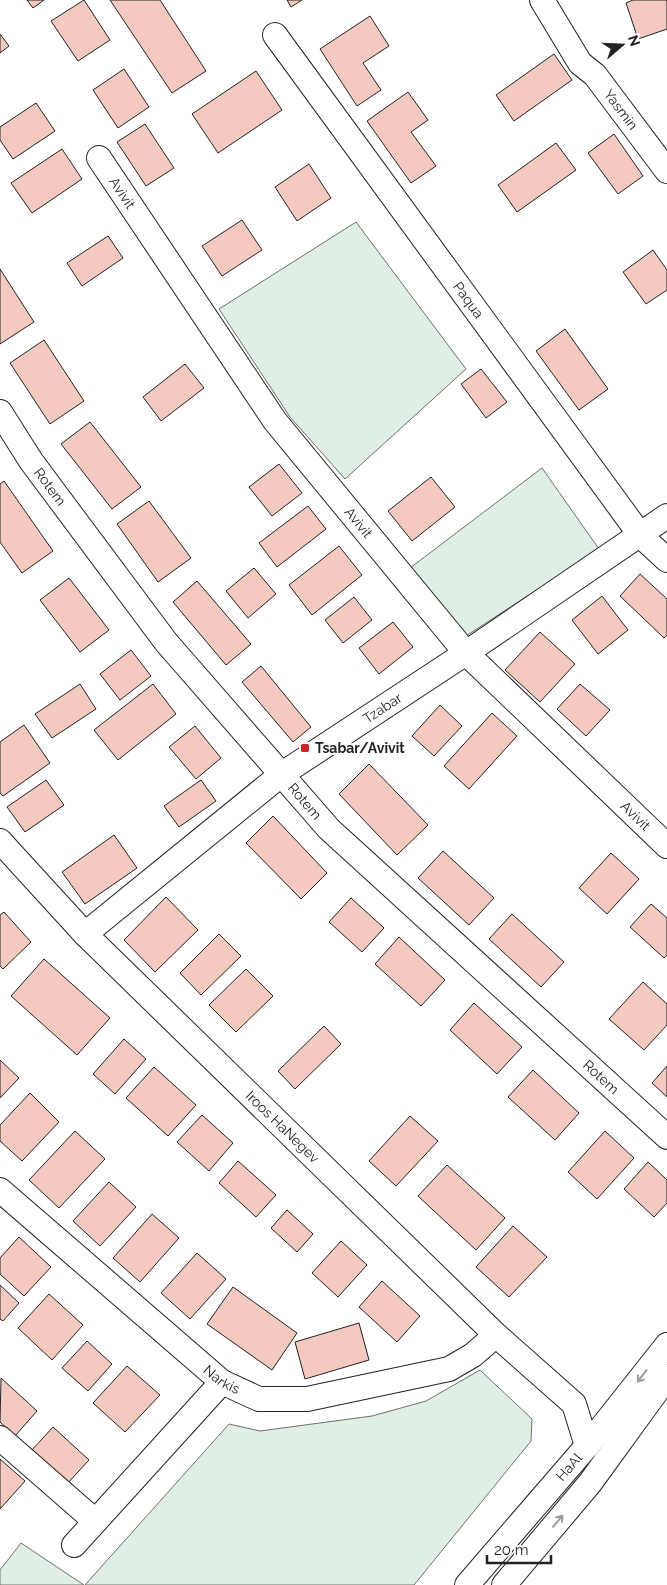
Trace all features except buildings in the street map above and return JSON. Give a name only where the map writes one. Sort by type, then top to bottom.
[{"type":"street","name":"Yasmin","points":[[542,0],[580,63],[595,75],[667,171]]},
{"type":"street","name":"Paqua","points":[[275,35],[641,536],[667,560]]},
{"type":"street","name":"Avivit","points":[[99,158],[275,421],[466,653],[667,846]]},
{"type":"street","name":"Rotem","points":[[0,412],[31,461],[166,642],[329,830],[667,1137]]},
{"type":"street","name":"Tzabar","points":[[85,934],[282,774],[641,536],[667,516]]},
{"type":"street","name":"Iroos HaNegev","points":[[0,841],[85,934],[496,1335],[574,1404]]},
{"type":"street","name":"Narkis","points":[[0,1190],[222,1382],[259,1398],[307,1399],[449,1370],[473,1355],[496,1335]]},
{"type":"street","name":"HaAl","points":[[467,1585],[587,1446],[667,1345]]},
{"type":"street","name":"HaAl","points":[[504,1585],[590,1483],[667,1377]]},
{"type":"street","points":[[74,1545],[222,1382]]},
{"type":"street","points":[[587,1446],[574,1404],[617,1408]]},
{"type":"street","points":[[0,1438],[95,1521]]},
{"type":"green space","points":[[356,222],[466,369],[345,479],[290,417],[219,309]]},
{"type":"green space","points":[[542,468],[599,549],[466,636],[410,568]]},
{"type":"green space","points":[[480,1370],[532,1419],[531,1441],[414,1585],[85,1585],[229,1424],[260,1431],[372,1416],[426,1401]]},
{"type":"green space","points":[[21,1543],[84,1585],[0,1585],[0,1570]]},
{"type":"place","name":"Tsabar/Avivit","points":[[305,748]]}]
